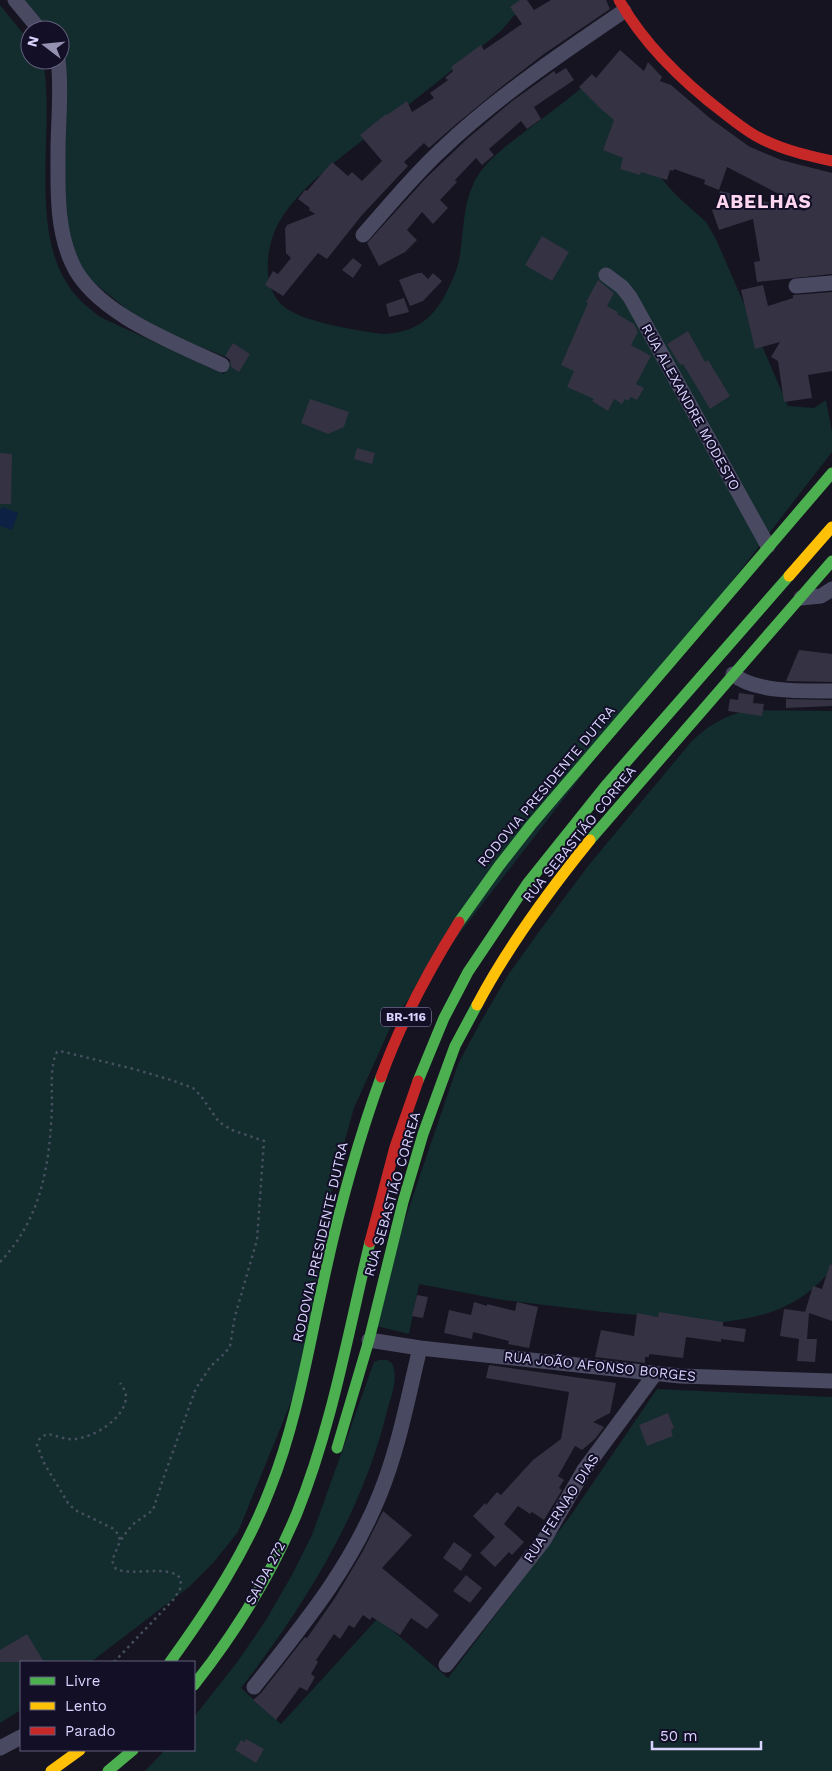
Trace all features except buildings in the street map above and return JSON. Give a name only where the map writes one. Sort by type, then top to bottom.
[{"type":"main road","points":[[622,5],[666,62],[704,98],[742,126],[769,142],[832,161]]},
{"type":"main road","name":"RODOVIA PRESIDENTE DUTRA","points":[[171,1661],[198,1625],[236,1563],[271,1487],[280,1462],[307,1362],[323,1281],[352,1163],[394,1042],[418,992],[454,929],[511,848],[832,473]]},
{"type":"main road","name":"BR-116","points":[[195,1684],[226,1643],[256,1598],[286,1538],[307,1487],[326,1430],[392,1157],[413,1094],[432,1046],[466,975],[524,887],[570,830],[832,527]]},
{"type":"main road","name":"RUA SEBASTIÃO CORREA","points":[[335,1452],[369,1340],[403,1202],[423,1134],[455,1046],[478,1002],[505,957],[551,888],[605,821],[732,674],[801,598],[832,560]]},
{"type":"main road","points":[[195,1697],[223,1665]]},
{"type":"main road","points":[[51,1771],[79,1751]]},
{"type":"main road","points":[[108,1771],[132,1751]]},
{"type":"main road","points":[[119,1771],[141,1751]]},
{"type":"street","points":[[15,0],[32,20]]},
{"type":"street","points":[[363,235],[439,152],[468,126],[564,53],[622,5]]},
{"type":"street","points":[[58,70],[59,209],[72,263],[91,288],[131,322],[222,365]]},
{"type":"street","name":"RUA ALEXANDRE MODESTO","points":[[606,275],[622,287],[630,297],[768,546]]},
{"type":"street","points":[[796,286],[832,283]]},
{"type":"street","points":[[801,598],[821,596],[832,589]]},
{"type":"street","points":[[732,674],[743,681],[763,686],[792,690],[832,691]]},
{"type":"street","name":"RUA JOÃO AFONSO BORGES","points":[[369,1340],[420,1348],[656,1374],[832,1381]]},
{"type":"street","points":[[254,1687],[335,1582],[380,1494],[394,1452],[420,1348]]},
{"type":"street","name":"RUA FERNAO DIAS","points":[[446,1665],[544,1540],[584,1470],[656,1374]]},
{"type":"street","points":[[0,1748],[20,1738]]},
{"type":"path","points":[[0,1262],[24,1231],[39,1198],[51,1133],[53,1070],[57,1052],[60,1051],[134,1069],[193,1088],[219,1122],[232,1130],[264,1141],[258,1240],[235,1316],[230,1346],[211,1366],[196,1388],[153,1510],[132,1525],[120,1541],[112,1561],[116,1569],[126,1572],[174,1572],[180,1576],[181,1584],[174,1599],[115,1661]]},
{"type":"path","points":[[120,1383],[126,1399],[118,1415],[110,1423],[98,1431],[79,1438],[64,1438],[47,1434],[40,1438],[37,1446],[44,1463],[68,1503],[75,1510],[117,1532],[120,1541]]},
{"type":"green space","points":[[22,0],[523,0],[517,12],[501,31],[329,167],[291,205],[276,228],[269,250],[268,274],[274,295],[281,304],[300,316],[358,330],[382,334],[394,333],[405,331],[423,322],[437,307],[454,276],[460,255],[469,196],[477,177],[493,157],[588,83],[666,184],[706,222],[716,239],[788,406],[814,408],[826,400],[832,432],[832,452],[395,1017],[354,1108],[332,1187],[308,1335],[293,1397],[238,1532],[213,1563],[189,1587],[92,1661],[20,1661],[20,1711],[0,1723],[0,5],[20,30],[20,70],[44,70],[47,122],[46,210],[50,238],[58,265],[70,288],[80,300],[100,317],[224,374],[231,359],[176,337],[130,312],[92,281],[75,258],[66,216],[62,70],[70,70],[70,20],[39,20]]},
{"type":"green space","points":[[747,710],[832,711],[832,1269],[809,1292],[784,1307],[770,1313],[740,1320],[723,1322],[603,1312],[503,1300],[419,1284],[409,1334],[376,1326],[388,1269],[458,1064],[508,975],[588,866],[691,742],[717,722]]},
{"type":"green space","points":[[387,1360],[392,1363],[395,1381],[376,1449],[363,1486],[329,1557],[309,1591],[241,1688],[281,1724],[378,1618],[448,1678],[571,1515],[657,1389],[832,1397],[832,1771],[145,1771],[164,1751],[195,1751],[195,1716],[238,1661],[266,1620],[312,1535],[374,1362]]},
{"type":"water","points":[[2,507],[18,513],[12,530],[0,526],[0,511]]},
{"type":"traffic: fast","points":[[459,922],[531,825],[832,473]]},
{"type":"traffic: fast","points":[[590,840],[832,561]]},
{"type":"traffic: fast","points":[[418,1081],[444,1018],[468,972],[527,884],[607,784],[789,576]]},
{"type":"traffic: fast","points":[[337,1448],[369,1340],[403,1202],[423,1134],[455,1046],[477,1005]]},
{"type":"traffic: fast","points":[[171,1661],[226,1579],[250,1535],[270,1489],[294,1415],[328,1261],[355,1155],[381,1077]]},
{"type":"traffic: fast","points":[[195,1684],[252,1602],[276,1559],[297,1513],[330,1413],[370,1242]]},
{"type":"traffic: fast","points":[[108,1771],[132,1751]]},
{"type":"traffic: slow","points":[[789,576],[832,527]]},
{"type":"traffic: slow","points":[[477,1005],[529,920],[590,840]]},
{"type":"traffic: slow","points":[[51,1771],[79,1751]]},
{"type":"traffic: jam","points":[[619,0],[629,17],[653,48],[709,102],[755,136],[774,145],[832,161]]},
{"type":"traffic: jam","points":[[381,1077],[397,1036],[416,997],[459,922]]},
{"type":"traffic: jam","points":[[370,1242],[395,1147],[418,1081]]},
{"type":"district","name":"ABELHAS","points":[[764,201]]}]
